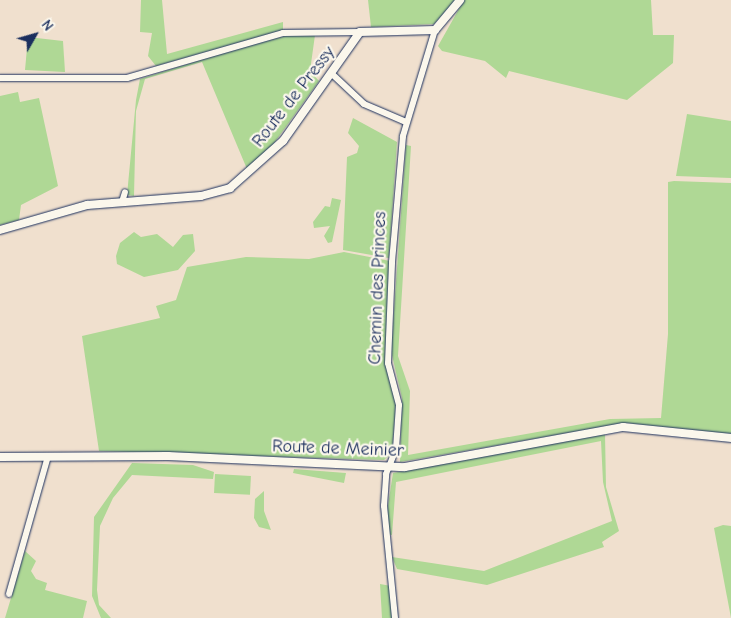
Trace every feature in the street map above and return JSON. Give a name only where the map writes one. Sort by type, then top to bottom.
[{"type":"street","name":"Chemin des Princes","points":[[394,618],[385,529],[386,474],[391,467],[399,405],[388,371],[388,342],[406,122],[435,30],[460,0]]},
{"type":"street","points":[[0,78],[127,78],[283,33],[435,30]]},
{"type":"street","name":"Route de Pressy","points":[[0,230],[72,208],[200,196],[235,186],[281,143],[360,32]]},
{"type":"street","points":[[331,73],[364,104],[406,122]]},
{"type":"street","points":[[122,202],[125,192]]},
{"type":"street","name":"Route de Meinier","points":[[0,457],[168,456],[391,467],[623,427],[731,438]]},
{"type":"street","points":[[9,594],[48,456]]},
{"type":"green space","points":[[141,0],[162,0],[167,54],[283,22],[283,30],[156,66],[148,56],[152,33],[140,32]]},
{"type":"green space","points":[[368,0],[456,0],[434,24],[371,27]]},
{"type":"green space","points":[[464,0],[651,0],[653,35],[674,35],[673,63],[627,100],[509,71],[506,78],[485,61],[442,51],[438,46]]},
{"type":"green space","points":[[342,34],[315,35],[310,71],[319,81],[272,146],[247,169],[202,62],[145,79],[136,111],[134,196],[127,195],[136,100],[140,79],[257,42],[290,35]]},
{"type":"green space","points":[[28,37],[63,41],[65,72],[25,70]]},
{"type":"green space","points":[[18,92],[20,102],[39,98],[58,186],[21,205],[19,220],[0,225],[0,96]]},
{"type":"green space","points":[[687,114],[731,121],[731,178],[676,176]]},
{"type":"green space","points":[[353,118],[397,142],[389,258],[343,250],[347,157],[357,153],[359,146],[348,133]]},
{"type":"green space","points":[[406,145],[411,146],[398,356],[410,391],[408,455],[610,419],[661,418],[668,334],[668,182],[674,181],[731,183],[731,435],[625,423],[400,462],[402,398],[391,351]]},
{"type":"green space","points":[[332,198],[341,200],[332,242],[328,243],[324,236],[330,226],[314,228],[313,222],[325,206],[330,207]]},
{"type":"green space","points":[[134,232],[141,237],[157,234],[173,247],[183,235],[193,234],[195,251],[178,270],[144,277],[117,264],[116,256],[120,243]]},
{"type":"green space","points":[[344,252],[390,261],[385,360],[396,404],[392,453],[384,460],[99,451],[82,336],[160,318],[156,306],[176,300],[187,267],[246,257],[309,259]]},
{"type":"green space","points":[[605,434],[606,487],[619,531],[602,542],[604,547],[487,585],[397,569],[392,557],[484,571],[612,521],[603,482],[601,441],[396,482],[392,535],[388,534],[387,512],[393,473]]},
{"type":"green space","points":[[132,463],[193,465],[214,472],[213,479],[132,475],[113,498],[100,526],[97,590],[99,605],[111,618],[101,618],[92,596],[94,517]]},
{"type":"green space","points":[[294,469],[346,473],[344,483],[293,473]]},
{"type":"green space","points":[[215,474],[251,476],[250,495],[214,493]]},
{"type":"green space","points":[[264,491],[264,511],[271,530],[259,527],[254,518],[255,499]]},
{"type":"green space","points":[[723,525],[731,526],[731,618],[714,528]]},
{"type":"green space","points":[[25,551],[36,561],[31,571],[36,579],[47,583],[45,590],[87,601],[83,618],[5,618]]},
{"type":"green space","points":[[380,584],[391,586],[392,618],[382,618]]}]
